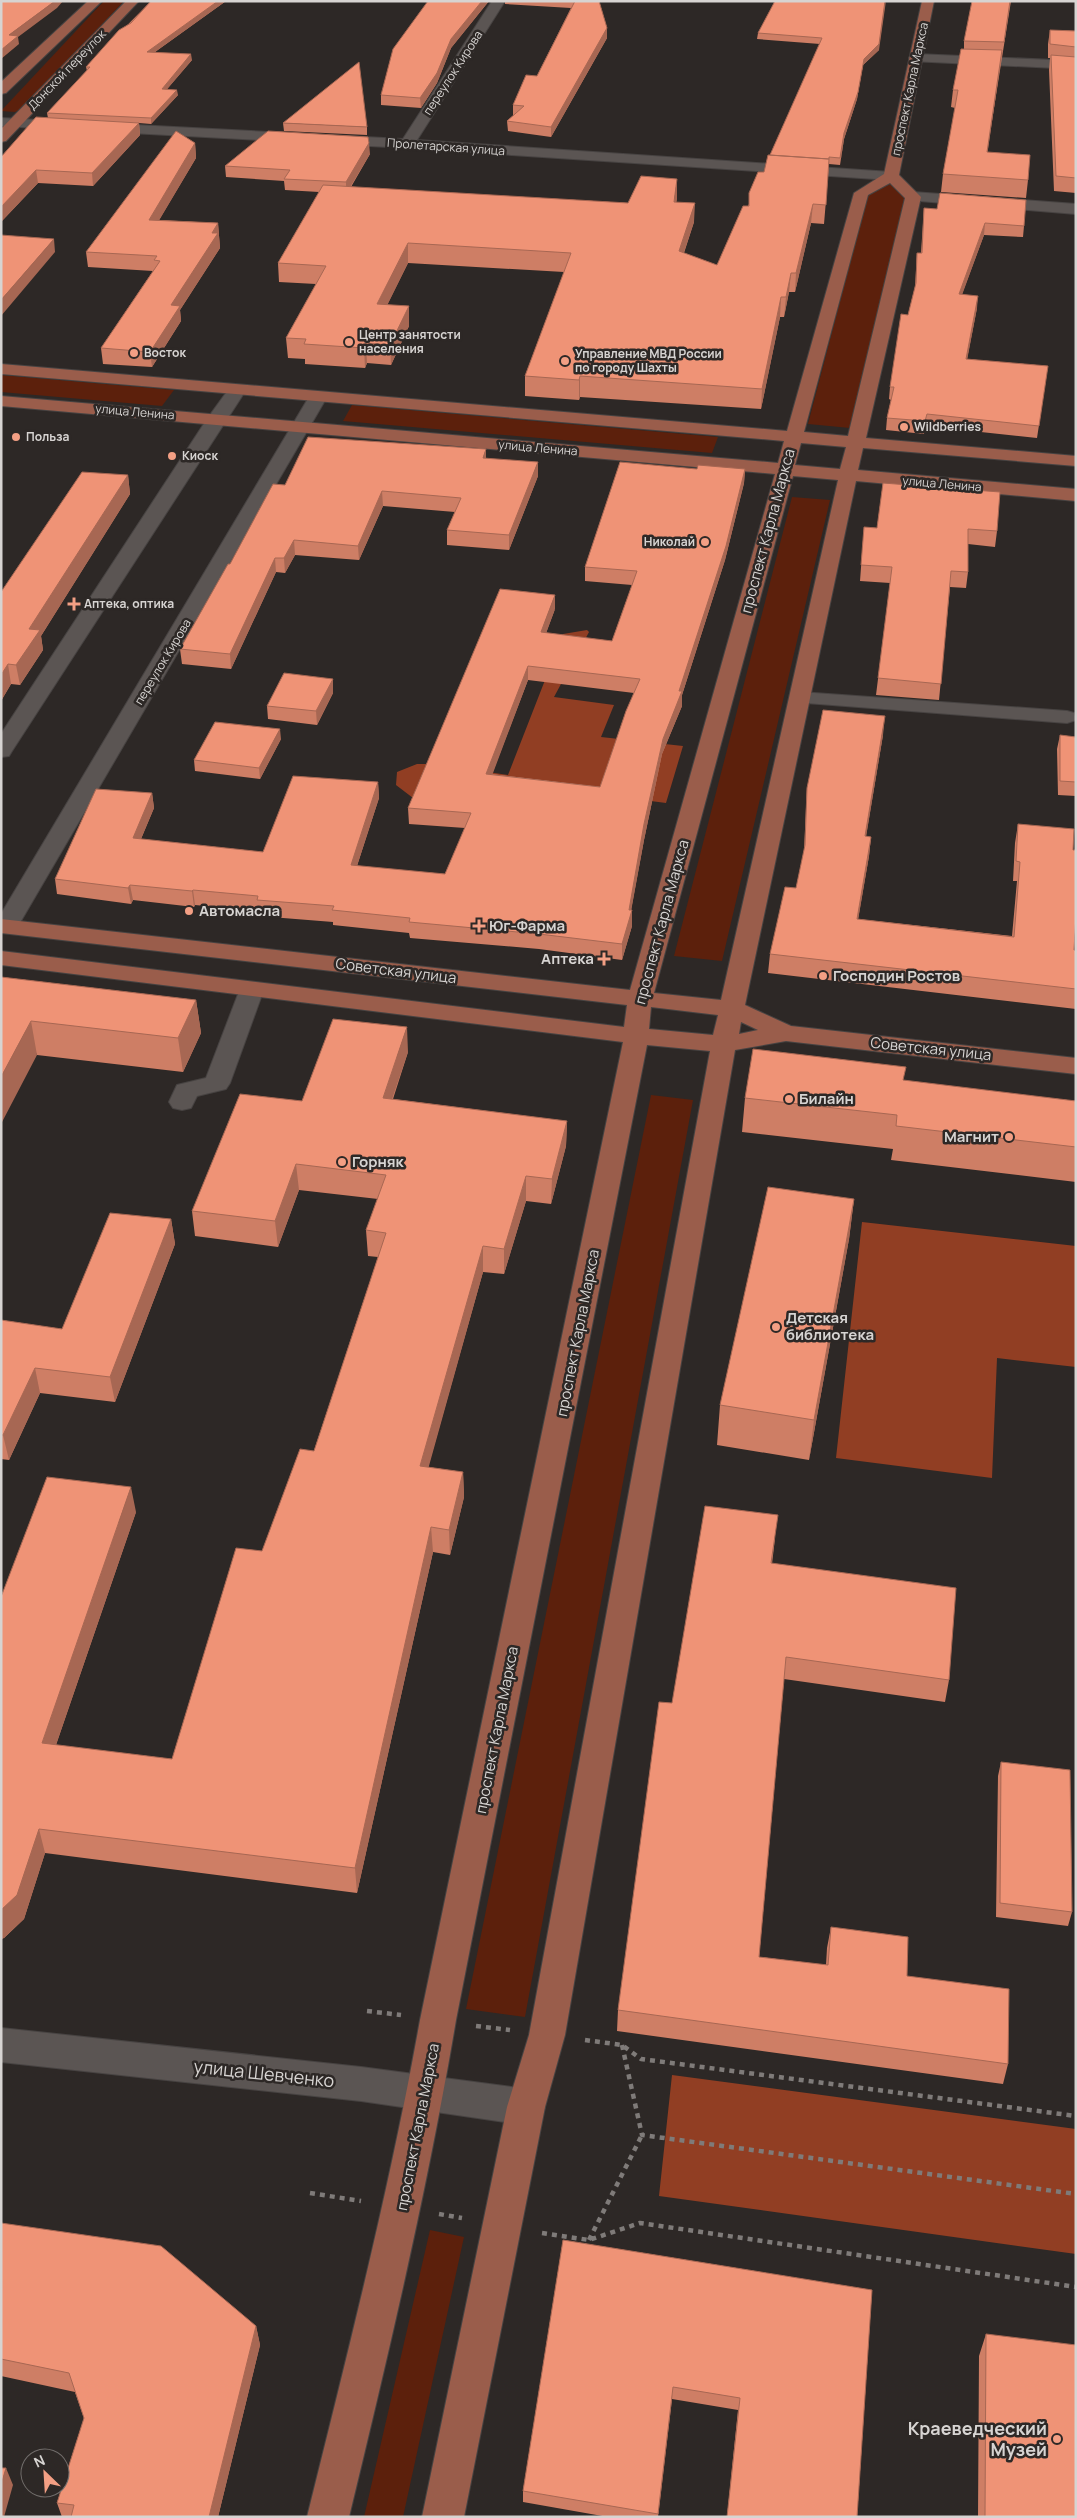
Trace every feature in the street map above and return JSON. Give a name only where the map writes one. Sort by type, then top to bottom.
[{"type":"main road","name":"Донской переулок","points":[[1,90],[96,1]]},
{"type":"main road","name":"Донской переулок","points":[[1,138],[9,122],[133,1]]},
{"type":"main road","name":"проспект Карла Маркса","points":[[328,2517],[403,2207],[426,2095],[438,2020],[633,1061],[640,998],[861,193],[891,176],[928,1]]},
{"type":"main road","name":"проспект Карла Маркса","points":[[891,176],[913,197]]},
{"type":"main road","points":[[443,2517],[526,2107],[547,2035],[724,1044],[848,475],[913,197]]},
{"type":"main road","points":[[1,369],[1076,461]]},
{"type":"main road","name":"улица Ленина","points":[[1,401],[1076,495]]},
{"type":"main road","name":"Советская улица","points":[[4,926],[732,1009],[786,1033]]},
{"type":"main road","name":"Советская улица","points":[[1,958],[636,1036],[724,1044],[786,1033],[1076,1066]]},
{"type":"street","name":"переулок Кирова","points":[[407,144],[499,1]]},
{"type":"street","points":[[916,58],[1076,65]]},
{"type":"street","name":"Пролетарская улица","points":[[9,122],[407,144],[891,176]]},
{"type":"street","points":[[913,197],[1076,209]]},
{"type":"street","points":[[1,751],[216,419],[237,390]]},
{"type":"street","name":"переулок Кирова","points":[[4,926],[318,397]]},
{"type":"street","points":[[800,698],[1067,717]]},
{"type":"street","points":[[182,1102],[186,1091],[218,1082],[252,989]]},
{"type":"street","name":"улица Шевченко","points":[[1,2045],[361,2084],[426,2095],[526,2107]]},
{"type":"path","points":[[367,2011],[622,2045],[641,2058],[1076,2116]]},
{"type":"path","points":[[589,2240],[642,2135],[622,2045]]},
{"type":"path","points":[[642,2135],[1076,2194]]},
{"type":"path","points":[[310,2193],[403,2207],[501,2226],[589,2240],[640,2223],[1076,2287]]},
{"type":"shaded area","points":[[104,1],[124,1],[23,108],[15,112],[1,111]]},
{"type":"shaded area","points":[[890,181],[908,197],[850,428],[808,424],[868,194]]},
{"type":"shaded area","points":[[1,375],[174,390],[162,406],[1,392]]},
{"type":"shaded area","points":[[352,405],[718,437],[712,453],[343,421]]},
{"type":"shaded area","points":[[792,497],[830,500],[722,961],[674,956]]},
{"type":"shaded area","points":[[587,630],[589,632],[554,697],[614,705],[601,737],[683,746],[666,803],[528,785],[413,798],[396,785],[397,772],[417,764],[434,764],[508,775],[563,634]]},
{"type":"shaded area","points":[[651,1095],[693,1100],[525,2017],[466,2009]]},
{"type":"shaded area","points":[[862,1222],[1076,1246],[1076,1367],[997,1358],[992,1478],[836,1458]]},
{"type":"shaded area","points":[[672,2075],[1076,2129],[1076,2254],[659,2196]]},
{"type":"shaded area","points":[[430,2230],[464,2237],[403,2517],[364,2517]]},
{"type":"building","points":[[1,1],[55,1],[9,35],[18,36],[1,50]]},
{"type":"building","points":[[151,1],[218,1],[147,52],[191,54],[162,89],[177,90],[151,118],[47,113],[90,67],[86,67],[119,30],[131,23]]},
{"type":"building","points":[[428,1],[482,1],[451,39],[437,73],[420,98],[381,95],[393,49]]},
{"type":"building","points":[[575,1],[599,1],[607,28],[551,127],[507,121],[524,106],[513,105],[526,75],[537,76]]},
{"type":"building","points":[[775,1],[885,1],[879,44],[864,59],[858,92],[844,133],[840,158],[770,155],[822,38],[758,33]]},
{"type":"building","points":[[972,1],[1010,1],[1004,42],[964,41]]},
{"type":"building","points":[[1050,30],[1076,31],[1076,47],[1050,44]]},
{"type":"building","points":[[961,49],[1002,50],[987,152],[1030,155],[1028,180],[943,174],[958,90],[953,90]]},
{"type":"building","points":[[1051,55],[1076,57],[1076,178],[1056,176]]},
{"type":"building","points":[[359,62],[367,127],[283,123]]},
{"type":"building","points":[[36,117],[139,123],[92,173],[36,170],[1,207],[1,157]]},
{"type":"building","points":[[176,131],[195,143],[149,220],[218,223],[212,233],[218,233],[171,305],[180,306],[150,352],[101,348],[160,261],[154,260],[157,256],[86,252]]},
{"type":"building","points":[[268,131],[368,137],[369,143],[346,182],[284,179],[290,170],[225,166]]},
{"type":"building","points":[[768,155],[829,159],[826,205],[813,204],[796,273],[791,273],[786,297],[781,297],[762,389],[580,376],[579,380],[525,376],[571,253],[408,243],[377,304],[409,306],[390,345],[366,343],[364,348],[304,344],[306,339],[286,338],[326,266],[278,263],[323,185],[628,203],[641,176],[677,179],[674,202],[695,203],[679,251],[717,265],[743,206],[749,206],[749,193],[758,172],[764,172]]},
{"type":"building","points":[[940,193],[1026,200],[1024,226],[985,223],[959,294],[978,296],[966,359],[1048,366],[1039,426],[927,414],[925,421],[887,418],[894,387],[890,387],[901,314],[908,315],[916,283],[917,253],[922,253],[924,208],[937,209]]},
{"type":"building","points":[[1,235],[54,239],[1,300]]},
{"type":"building","points":[[308,437],[486,449],[483,458],[538,462],[509,535],[447,530],[461,498],[382,491],[358,546],[294,540],[284,558],[275,558],[230,654],[180,649],[228,564],[230,564],[273,484],[285,485]]},
{"type":"building","points":[[620,462],[697,469],[698,465],[745,469],[726,546],[679,691],[682,691],[663,739],[644,824],[629,910],[632,910],[622,944],[409,922],[410,918],[332,910],[334,906],[257,900],[258,896],[130,885],[128,888],[55,879],[96,789],[152,793],[133,838],[263,852],[293,776],[378,782],[351,865],[445,874],[471,813],[408,808],[500,589],[555,595],[541,632],[612,641],[637,571],[585,567]],"holes":[[[528,666],[640,679],[626,711],[600,787],[486,774]]]},
{"type":"building","points":[[82,472],[128,475],[29,629],[40,630],[16,665],[8,664],[1,675],[1,592]]},
{"type":"building","points":[[883,483],[1000,492],[997,531],[968,529],[968,572],[951,571],[941,684],[878,678],[892,567],[861,565],[864,527],[877,528]]},
{"type":"building","points":[[284,673],[333,679],[316,711],[267,706]]},
{"type":"building","points":[[823,710],[885,716],[865,836],[871,837],[857,919],[1014,937],[1020,862],[1016,861],[1018,824],[1074,829],[1073,850],[1076,850],[1074,950],[1076,951],[1076,989],[770,954],[785,887],[796,888],[805,845],[807,788]]},
{"type":"building","points":[[215,722],[280,729],[259,768],[194,760]]},
{"type":"building","points":[[1060,735],[1076,737],[1076,782],[1060,781]]},
{"type":"building","points":[[1,977],[196,1000],[178,1038],[31,1021],[1,1077]]},
{"type":"building","points":[[333,1019],[407,1027],[383,1098],[567,1121],[552,1179],[526,1176],[504,1249],[483,1246],[420,1466],[463,1472],[449,1530],[431,1527],[355,1868],[39,1829],[17,1895],[1,1910],[1,1597],[47,1477],[131,1487],[42,1743],[172,1759],[236,1548],[262,1551],[300,1449],[314,1451],[386,1233],[366,1230],[386,1175],[296,1164],[275,1221],[192,1211],[240,1094],[302,1101]]},
{"type":"building","points":[[753,1049],[906,1067],[903,1080],[1076,1101],[1076,1147],[896,1126],[897,1115],[745,1098]]},
{"type":"building","points":[[768,1187],[854,1199],[814,1420],[720,1405]]},
{"type":"building","points":[[110,1213],[171,1219],[110,1377],[35,1368],[3,1435],[1,1435],[1,1320],[62,1329]]},
{"type":"building","points":[[705,1506],[778,1515],[771,1563],[956,1588],[949,1680],[786,1657],[759,1957],[828,1965],[831,1927],[908,1937],[907,1976],[1009,1989],[1008,2064],[618,2010],[659,1702],[672,1703]]},
{"type":"building","points":[[1001,1762],[1070,1770],[1072,1912],[1000,1903]]},
{"type":"building","points":[[1,2223],[161,2246],[256,2326],[209,2517],[71,2517],[74,2505],[57,2503],[59,2498],[70,2498],[70,2462],[84,2418],[69,2373],[1,2359]]},
{"type":"building","points":[[563,2240],[872,2290],[857,2517],[727,2517],[740,2398],[673,2387],[658,2514],[523,2491]]},
{"type":"building","points":[[986,2334],[1076,2345],[1076,2517],[985,2517]]},
{"type":"building","points":[[1,2468],[6,2468],[1,2485]]},
{"type":"place","name":"Центр занятости населения","points":[[349,342]]},
{"type":"place","name":"Восток","points":[[134,353]]},
{"type":"place","name":"Управление МВД России по городу Шахты","points":[[565,361]]},
{"type":"place","name":"Wildberries","points":[[904,427]]},
{"type":"place","name":"Польза","points":[[16,437]]},
{"type":"place","name":"Киоск","points":[[172,456]]},
{"type":"place","name":"Николай","points":[[705,542]]},
{"type":"place","name":"Аптека, оптика","points":[[74,604]]},
{"type":"place","name":"Автомасла","points":[[189,911]]},
{"type":"place","name":"Юг-Фарма","points":[[479,926]]},
{"type":"place","name":"Аптека","points":[[604,959]]},
{"type":"place","name":"Господин Ростов","points":[[823,976]]},
{"type":"place","name":"Билайн","points":[[789,1099]]},
{"type":"place","name":"Магнит","points":[[1009,1137]]},
{"type":"place","name":"Горняк","points":[[342,1162]]},
{"type":"place","name":"Детская библиотека","points":[[776,1327]]},
{"type":"place","name":"Краеведческий Музей","points":[[1057,2439]]}]
